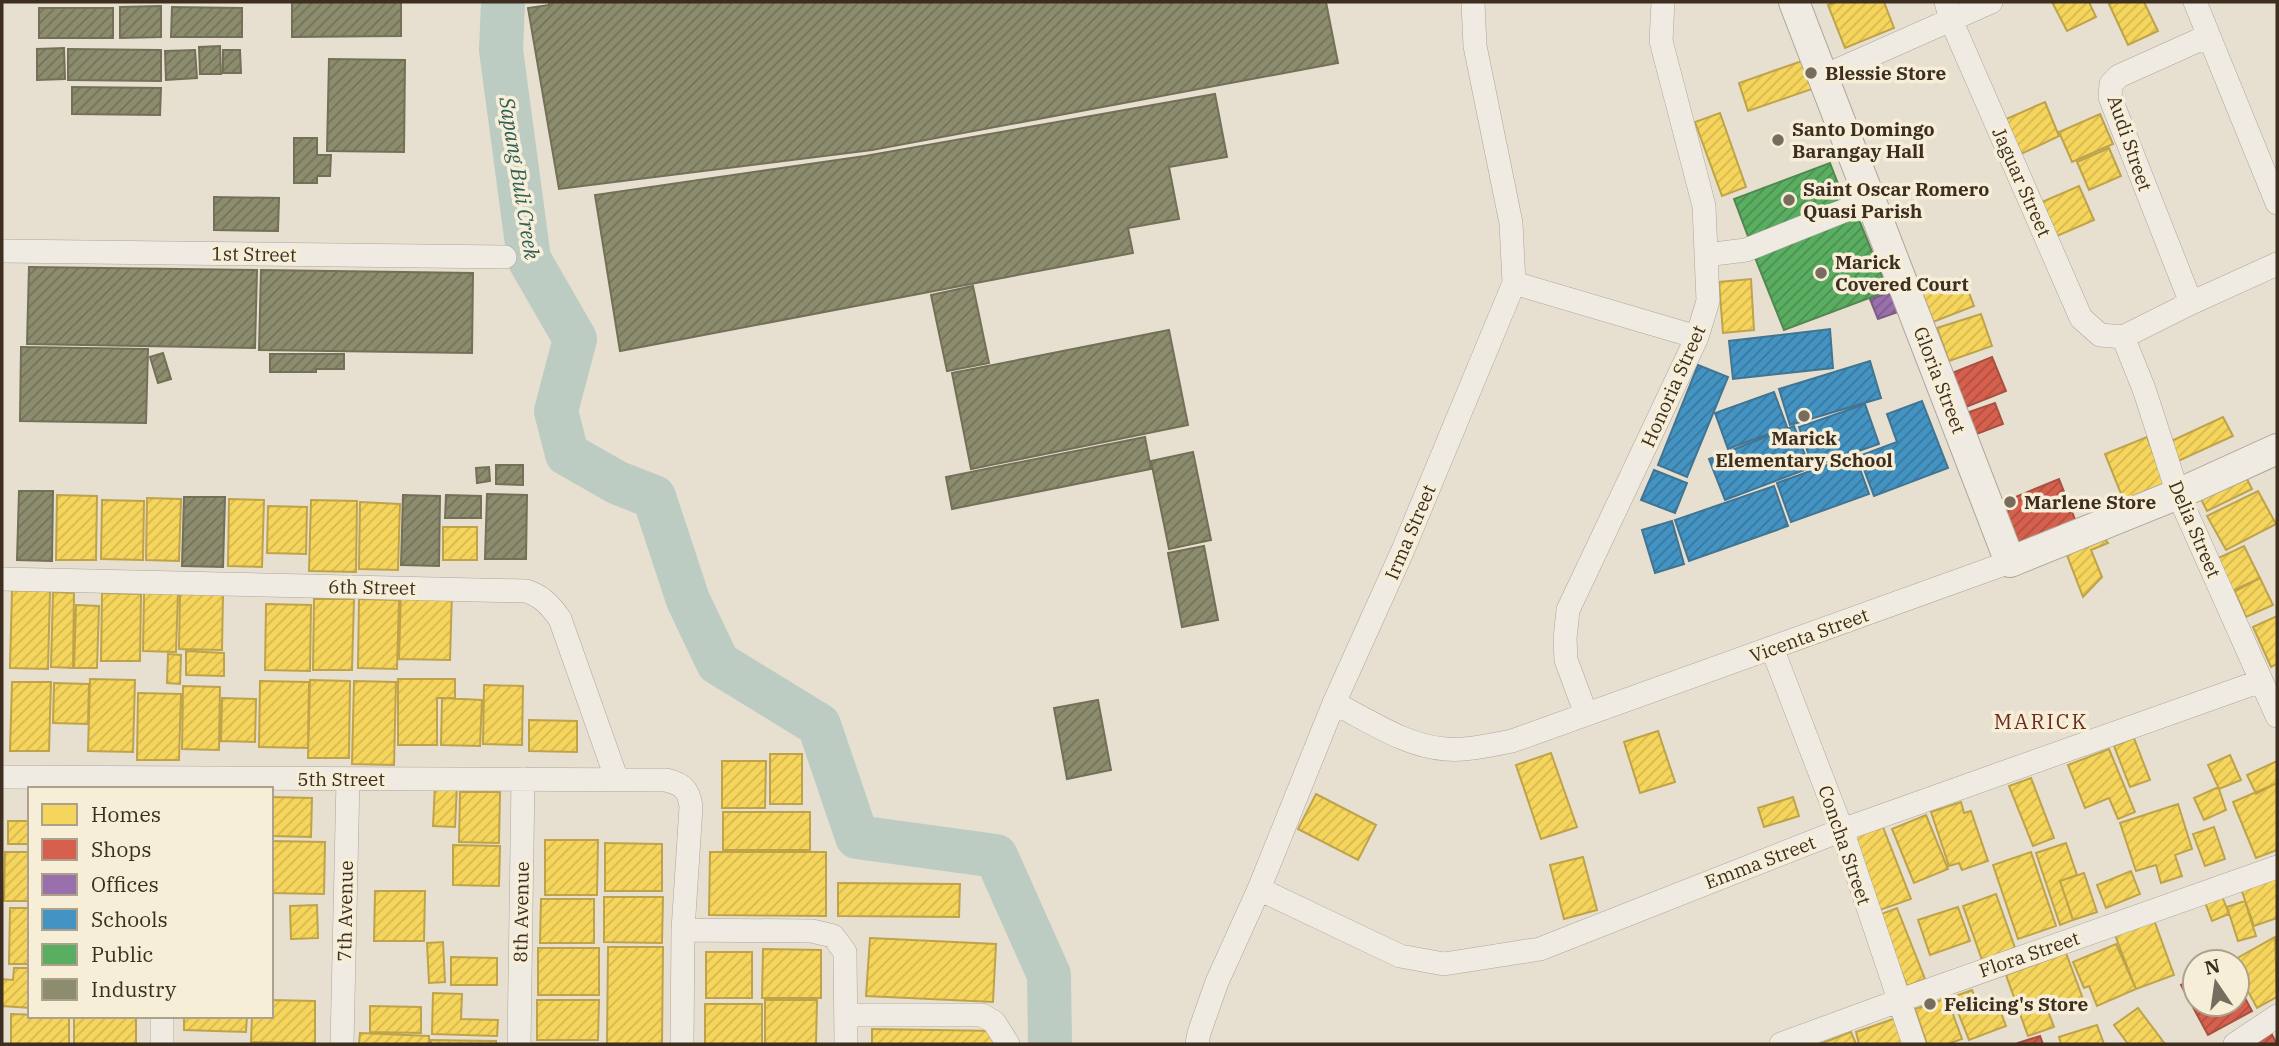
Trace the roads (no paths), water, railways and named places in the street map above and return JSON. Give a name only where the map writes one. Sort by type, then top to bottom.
[{"type":"street","name":"Irma Street","points":[[1197,1044],[1217,982],[1259,889],[1334,703],[1403,550],[1514,283],[1511,223],[1475,46],[1473,2]]},
{"type":"street","name":"Honoria Street","points":[[1586,714],[1566,660],[1564,639],[1568,610],[1697,337],[1708,301],[1704,206],[1661,41],[1663,2]]},
{"type":"street","name":"Gloria Street","points":[[1794,2],[2010,562]]},
{"type":"street","points":[[1822,77],[1948,11],[1991,2]]},
{"type":"street","points":[[2195,2],[2277,203]]},
{"type":"street","name":"Jaguar Street","points":[[1948,11],[2081,318],[2100,335],[2123,337]]},
{"type":"street","name":"Audi Street","points":[[2191,303],[2110,97],[2111,84],[2119,76],[2208,36]]},
{"type":"street","points":[[1706,255],[1746,250],[1871,201]]},
{"type":"street","name":"1st Street","points":[[2,251],[505,257]]},
{"type":"street","points":[[2123,337],[2277,264]]},
{"type":"street","points":[[1514,283],[1697,337]]},
{"type":"street","name":"Delia Street","points":[[2123,337],[2144,389],[2178,494],[2277,716]]},
{"type":"street","name":"Vicenta Street","points":[[1334,703],[1414,742],[1445,749],[1475,748],[1512,741],[2010,562],[2178,494],[2277,449]]},
{"type":"street","name":"6th Street","points":[[2,579],[526,591],[538,595],[560,619],[617,780]]},
{"type":"street","name":"Concha Street","points":[[1772,648],[1842,830],[1914,1044]]},
{"type":"street","name":"Emma Street","points":[[1259,889],[1400,956],[1444,964],[1540,948],[1842,830],[2261,681]]},
{"type":"street","name":"5th Street","points":[[2,777],[164,783],[523,779],[666,780],[681,783],[689,794],[691,807],[683,930]]},
{"type":"street","name":"7th Avenue","points":[[342,1044],[348,779]]},
{"type":"street","name":"8th Avenue","points":[[519,1044],[523,779]]},
{"type":"street","name":"Flora Street","points":[[1781,1044],[2277,867]]},
{"type":"street","points":[[682,1044],[683,930],[812,931],[833,936],[845,952],[846,1044]]},
{"type":"street","points":[[847,1015],[982,1015],[994,1022],[1008,1044]]},
{"type":"street","points":[[2235,1044],[2277,1016]]},
{"type":"street","points":[[162,1018],[162,1044]]},
{"type":"waterway","name":"Sapang Buli Creek","points":[[503,2],[501,50],[529,259],[575,339],[556,411],[567,454],[618,483],[654,497],[688,600],[718,663],[819,725],[857,837],[996,856],[1049,975],[1050,1044]]},
{"type":"place","name":"Blessie Store","points":[[1811,73]]},
{"type":"place","name":"Santo Domingo Barangay Hall","points":[[1778,140]]},
{"type":"place","name":"Saint Oscar Romero Quasi Parish","points":[[1789,200]]},
{"type":"place","name":"Marick Covered Court","points":[[1821,273]]},
{"type":"place","name":"Marick Elementary School","points":[[1804,416]]},
{"type":"place","name":"Marlene Store","points":[[2010,502]]},
{"type":"place","name":"Felicing's Store","points":[[1930,1004]]},
{"type":"district","name":"MARICK","points":[[2041,721]]}]
